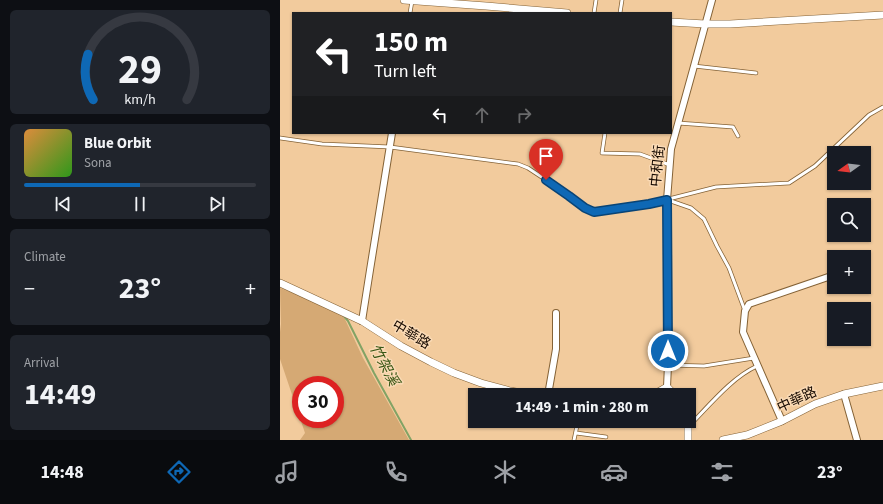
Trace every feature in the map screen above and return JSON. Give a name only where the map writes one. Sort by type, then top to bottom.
[{"type":"street","points":[[404,0],[487,3],[512,11],[540,12]]},
{"type":"street","name":"中和街","points":[[667,387],[667,200],[671,149],[712,0]]},
{"type":"street","points":[[672,22],[730,24],[883,15]]},
{"type":"street","points":[[362,321],[392,134]]},
{"type":"street","points":[[782,421],[743,332],[745,311],[749,304],[827,277]]},
{"type":"street","name":"中華路","points":[[280,283],[362,321],[401,346],[431,362],[454,373],[499,388]]},
{"type":"street","points":[[549,388],[556,349],[556,313]]},
{"type":"street","name":"中華路","points":[[723,440],[747,435],[782,421],[815,404],[844,394],[883,386]]},
{"type":"street","points":[[844,394],[857,440]]},
{"type":"street","points":[[688,428],[688,440]]},
{"type":"lane","points":[[594,12],[596,0]]},
{"type":"lane","points":[[620,12],[622,0]]},
{"type":"lane","points":[[410,12],[412,1]]},
{"type":"lane","points":[[694,66],[756,73]]},
{"type":"lane","points":[[280,138],[322,144],[390,147],[518,164],[528,168],[585,208],[594,212],[649,204],[716,186],[789,184],[814,166],[869,115],[883,107]]},
{"type":"lane","points":[[678,123],[733,127],[738,136]]},
{"type":"lane","points":[[605,134],[602,153],[640,154],[670,165]]},
{"type":"lane","points":[[667,200],[691,208],[704,219],[729,268],[745,311]]},
{"type":"lane","points":[[668,366],[704,366],[754,358]]},
{"type":"lane","points":[[696,416],[725,389],[747,371],[757,366]]},
{"type":"lane","points":[[574,440],[577,428]]},
{"type":"lane","points":[[576,433],[606,437]]},
{"type":"shaded area","points":[[280,288],[343,315],[363,358],[409,440],[300,440],[305,433],[303,428],[344,428],[344,376],[292,376],[292,395],[280,359]]},
{"type":"waterway","name":"竹架溪","points":[[343,315],[348,321],[374,373],[411,440]]},
{"type":"route","points":[[546,180],[585,208],[594,212],[667,200],[668,351]]}]
